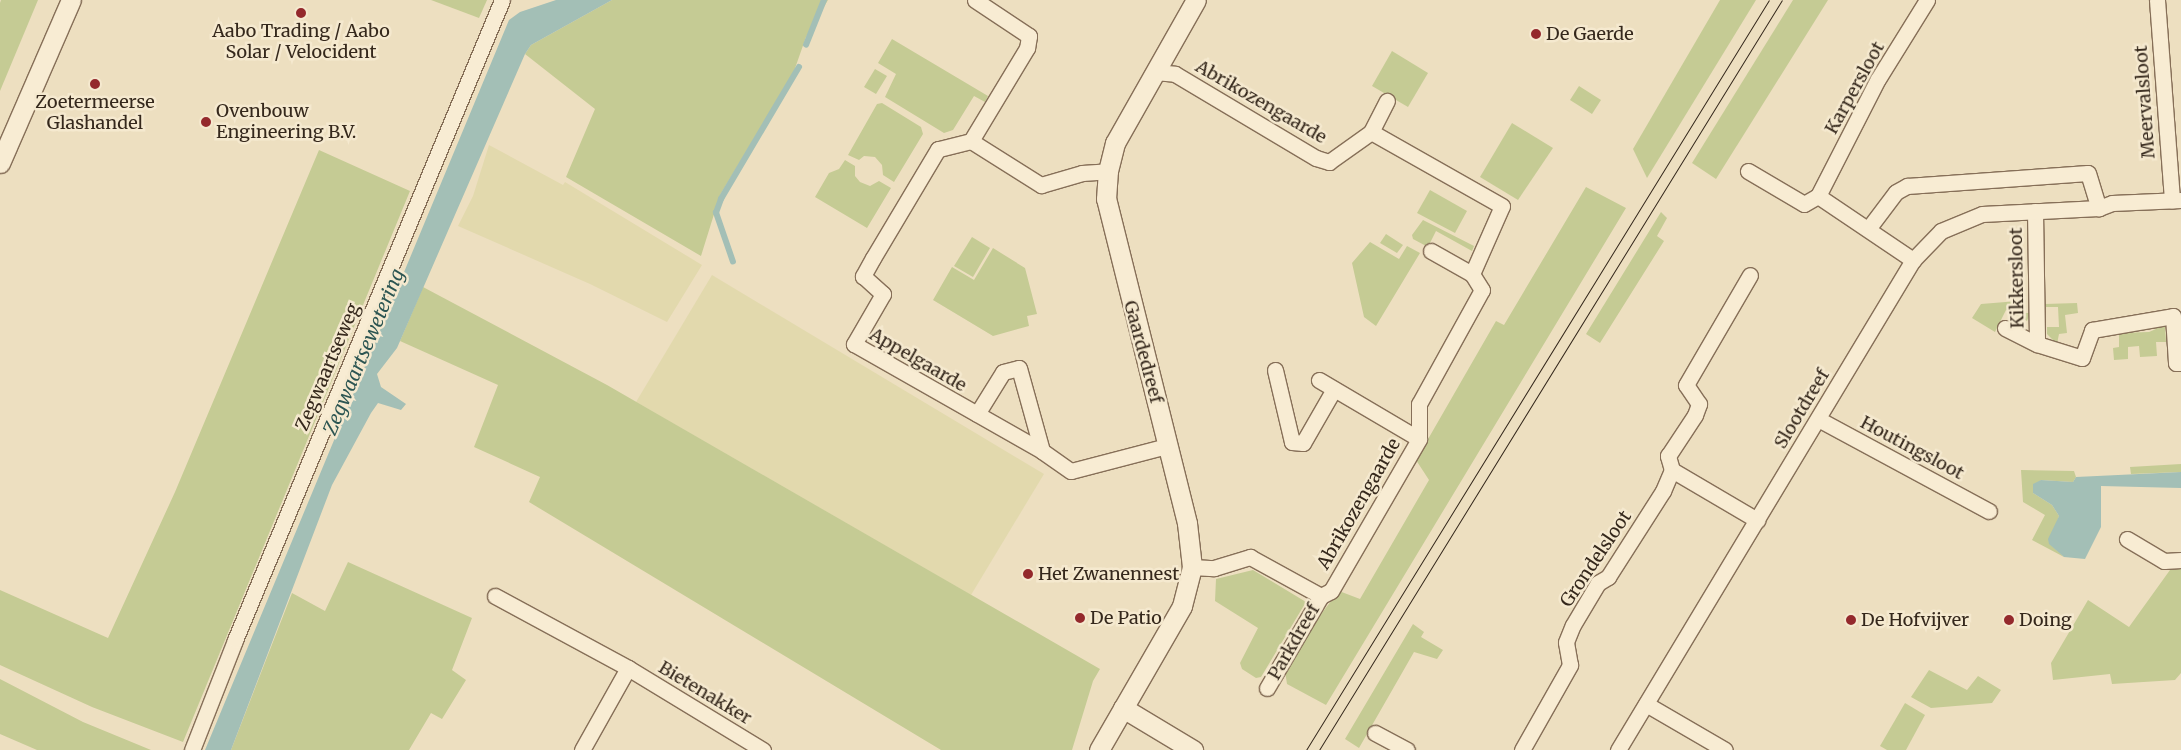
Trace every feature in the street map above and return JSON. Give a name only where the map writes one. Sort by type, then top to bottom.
[{"type":"street","points":[[0,163],[71,0]]},
{"type":"street","name":"Zegwaartseweg","points":[[192,750],[234,640],[502,0]]},
{"type":"street","points":[[975,0],[1029,36],[1027,48],[971,141],[1041,185],[1082,173],[1108,171]]},
{"type":"street","name":"Gaardedreef","points":[[1099,750],[1182,606],[1192,567],[1186,522],[1110,221],[1108,171],[1122,128],[1196,0]]},
{"type":"street","name":"Karpersloot","points":[[1818,196],[1878,80],[1927,0]]},
{"type":"street","name":"Meervalsloot","points":[[2158,0],[2176,200]]},
{"type":"street","name":"Abrikozengaarde","points":[[1154,72],[1175,74],[1316,158],[1329,162],[1371,132],[1387,101]]},
{"type":"street","points":[[1371,132],[1502,206],[1472,274],[1431,251]]},
{"type":"street","name":"Appelgaarde","points":[[971,141],[938,149],[873,258],[863,276],[883,294],[854,344],[950,402],[978,414],[1042,451],[1071,471],[1167,446]]},
{"type":"street","points":[[1748,171],[1804,204],[1818,196],[1913,260]]},
{"type":"street","points":[[1868,229],[1896,192],[1921,185],[2088,173],[2099,208]]},
{"type":"street","name":"Slootdreef","points":[[1618,750],[1913,260],[1941,230],[1982,214],[2099,208],[2112,203],[2176,200]]},
{"type":"street","name":"Kikkersloot","points":[[2035,211],[2037,344]]},
{"type":"street","name":"Abrikozengaarde","points":[[1192,567],[1214,568],[1250,557],[1321,596],[1330,591],[1419,439],[1419,404],[1482,290],[1472,274]]},
{"type":"street","name":"Grondelsloot","points":[[1522,750],[1570,665],[1566,642],[1574,625],[1598,583],[1608,577],[1663,491],[1672,470],[1668,456],[1695,415],[1699,404],[1686,385],[1750,275]]},
{"type":"street","name":"Kikkersloot","points":[[2004,328],[2037,344],[2082,358],[2092,330],[2173,316],[2176,363],[2181,363]]},
{"type":"street","name":"Appelgaarde","points":[[978,414],[1003,372],[1019,368],[1042,451]]},
{"type":"street","points":[[1275,370],[1292,442],[1303,443],[1334,389]]},
{"type":"street","points":[[1319,380],[1419,439]]},
{"type":"street","name":"Houtingsloot","points":[[1818,419],[1989,511]]},
{"type":"street","points":[[1672,470],[1758,520]]},
{"type":"street","points":[[2127,539],[2164,561],[2181,560]]},
{"type":"street","name":"Bietenakker","points":[[495,596],[628,668],[763,750]]},
{"type":"street","name":"Parkdreef","points":[[1267,688],[1321,596]]},
{"type":"street","points":[[582,750],[628,668]]},
{"type":"street","points":[[1646,704],[1725,750]]},
{"type":"street","points":[[1123,708],[1193,750]]},
{"type":"street","points":[[1375,733],[1407,750]]},
{"type":"shaded area","points":[[489,145],[563,185],[565,182],[702,265],[667,322],[590,284],[458,226],[473,196]]},
{"type":"shaded area","points":[[712,275],[1044,474],[971,595],[636,402]]},
{"type":"green space","points":[[1,0],[38,0],[0,91],[0,3]]},
{"type":"green space","points":[[431,0],[487,0],[479,18]]},
{"type":"green space","points":[[612,0],[828,0],[806,37],[793,74],[720,195],[701,256],[566,177],[595,109],[525,54],[531,45]]},
{"type":"green space","points":[[1720,0],[1756,0],[1647,178],[1633,149]]},
{"type":"green space","points":[[1793,0],[1828,0],[1716,179],[1692,163]]},
{"type":"green space","points":[[892,39],[988,96],[985,102],[974,96],[953,130],[944,133],[885,97],[896,74],[878,63]]},
{"type":"green space","points":[[1392,51],[1428,73],[1408,107],[1372,86]]},
{"type":"green space","points":[[875,69],[887,76],[876,94],[864,87]]},
{"type":"green space","points":[[1579,86],[1601,100],[1592,114],[1570,100]]},
{"type":"green space","points":[[882,103],[921,127],[923,134],[894,182],[883,175],[882,165],[875,157],[864,156],[859,160],[848,155],[877,104]]},
{"type":"green space","points":[[1512,123],[1553,148],[1518,200],[1480,177]]},
{"type":"green space","points":[[319,150],[410,191],[183,742],[92,707],[0,665],[0,590],[108,638],[175,492]]},
{"type":"green space","points":[[845,160],[855,166],[855,176],[860,182],[870,186],[879,181],[891,188],[867,228],[815,197],[829,173],[839,169]]},
{"type":"green space","points":[[1586,187],[1626,208],[1326,705],[1287,684],[1285,671],[1314,623],[1339,591],[1360,599],[1429,480],[1416,460],[1496,321],[1504,325]]},
{"type":"green space","points":[[1430,190],[1467,211],[1455,233],[1417,213]]},
{"type":"green space","points":[[1661,212],[1667,218],[1657,236],[1664,241],[1600,343],[1586,334]]},
{"type":"green space","points":[[1423,220],[1474,246],[1472,251],[1436,231],[1428,247],[1413,239],[1412,235]]},
{"type":"green space","points":[[1386,234],[1403,245],[1397,253],[1380,243]]},
{"type":"green space","points":[[972,237],[990,248],[973,277],[954,266]]},
{"type":"green space","points":[[1370,242],[1399,259],[1407,246],[1420,253],[1376,326],[1364,317],[1352,263]]},
{"type":"green space","points":[[993,248],[1025,268],[1037,314],[1027,316],[1029,326],[993,336],[933,300],[952,267],[974,280]]},
{"type":"green space","points":[[423,287],[607,385],[1100,669],[1093,681],[1072,750],[941,750],[529,502],[540,477],[474,447],[498,385],[400,341]]},
{"type":"green space","points":[[2018,301],[2020,313],[2030,313],[2027,321],[2006,310],[1995,332],[1972,318],[1981,304]]},
{"type":"green space","points":[[2077,303],[2078,313],[2065,315],[2067,333],[2059,334],[2057,344],[2047,334],[2047,327],[2059,327],[2058,307],[2046,307],[2045,304]]},
{"type":"green space","points":[[2165,325],[2166,342],[2156,342],[2157,356],[2140,357],[2139,346],[2128,347],[2128,359],[2114,360],[2113,348],[2119,347],[2119,333],[2149,332],[2156,329],[2156,326]]},
{"type":"green space","points":[[2181,464],[2181,472],[2131,474],[2130,467]]},
{"type":"green space","points":[[2021,470],[2074,471],[2076,477],[2073,482],[2041,480],[2033,493],[2052,505],[2059,516],[2050,544],[2064,557],[2032,540],[2045,515],[2023,502]]},
{"type":"green space","points":[[348,562],[472,618],[452,670],[466,680],[442,719],[431,713],[409,750],[231,750],[292,593],[325,611]]},
{"type":"green space","points":[[2181,568],[2181,673],[2175,680],[2112,684],[2110,674],[2053,680],[2051,663],[2088,600],[2129,627],[2170,570]]},
{"type":"green space","points":[[1253,570],[1306,602],[1261,677],[1256,678],[1242,669],[1240,663],[1258,628],[1215,601],[1216,579]]},
{"type":"green space","points":[[1413,624],[1424,632],[1421,637],[1443,650],[1437,659],[1414,652],[1359,748],[1345,739]]},
{"type":"green space","points":[[1929,670],[1967,690],[1978,676],[2001,690],[1992,703],[1931,708],[1911,697]]},
{"type":"green space","points":[[0,679],[83,722],[151,750],[37,750],[0,734]]},
{"type":"green space","points":[[1905,703],[1925,715],[1906,750],[1887,750],[1880,746]]},
{"type":"water","points":[[556,0],[612,0],[531,45],[525,54],[397,348],[377,374],[381,387],[406,404],[401,410],[378,403],[371,413],[332,485],[231,750],[205,750],[509,20],[520,12]]},
{"type":"water","points":[[2181,472],[2181,488],[2101,486],[2101,527],[2085,559],[2064,557],[2049,544],[2048,539],[2059,516],[2052,505],[2033,493],[2033,484],[2041,480],[2073,482],[2076,477]]},
{"type":"waterway","points":[[806,45],[824,0]]},
{"type":"waterway","points":[[733,262],[716,213],[721,199],[799,67]]},
{"type":"tram line","points":[[1306,750],[1769,0]]},
{"type":"tram line","points":[[1319,750],[1782,0]]},
{"type":"place","name":"Aabo Trading / Aabo Solar / Velocident","points":[[301,13]]},
{"type":"place","name":"De Gaerde","points":[[1536,34]]},
{"type":"place","name":"Zoetermeerse Glashandel","points":[[95,84]]},
{"type":"place","name":"Ovenbouw Engineering B.V.","points":[[206,122]]},
{"type":"place","name":"Het Zwanennest","points":[[1028,574]]},
{"type":"place","name":"De Patio","points":[[1080,618]]},
{"type":"place","name":"De Hofvijver","points":[[1851,620]]},
{"type":"place","name":"Doing","points":[[2009,620]]},
{"type":"water label","name":"Zegwaartsewetering","points":[[364,352]]}]
